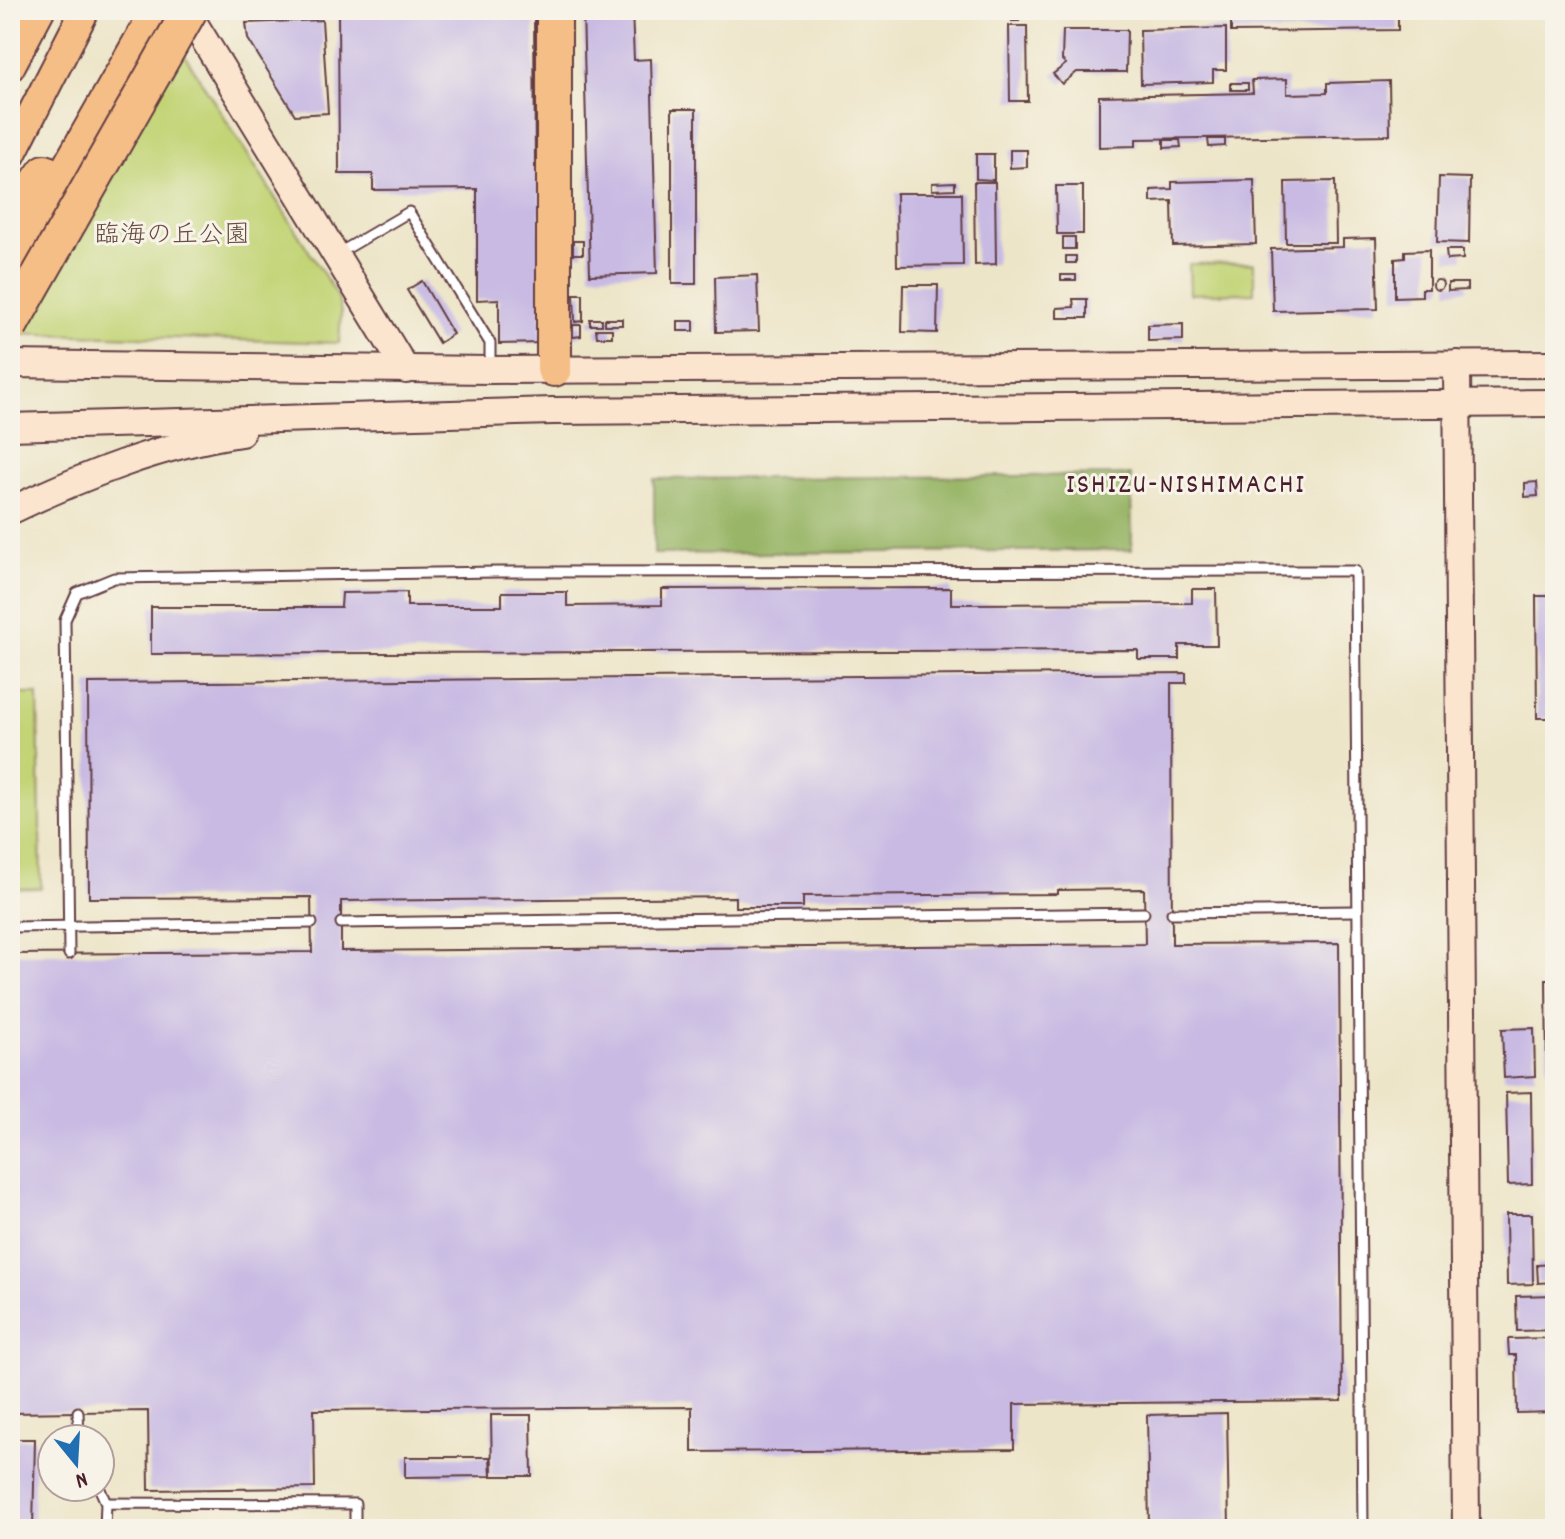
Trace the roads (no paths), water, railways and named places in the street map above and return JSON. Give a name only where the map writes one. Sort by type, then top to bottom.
[{"type":"highway","points":[[10,221],[89,109],[152,10]]},
{"type":"highway","points":[[10,272],[159,10]]},
{"type":"highway","points":[[10,326],[188,10]]},
{"type":"highway","points":[[554,10],[554,369]]},
{"type":"main road","points":[[10,67],[40,10]]},
{"type":"main road","points":[[10,157],[85,10]]},
{"type":"street","points":[[188,10],[406,370]]},
{"type":"street","points":[[10,364],[406,370],[1555,364]]},
{"type":"street","points":[[1457,364],[1466,1529]]},
{"type":"street","points":[[553,411],[554,369]]},
{"type":"street","points":[[10,427],[553,411],[1555,403]]},
{"type":"street","points":[[10,511],[93,475],[176,447],[216,437],[380,415]]},
{"type":"lane","points":[[336,255],[409,212],[490,343],[490,370]]},
{"type":"lane","points":[[69,954],[65,620],[77,593],[114,578],[496,572],[1355,571],[1363,1529]]},
{"type":"lane","points":[[1172,913],[1357,911]]},
{"type":"lane","points":[[341,923],[1144,913]]},
{"type":"lane","points":[[10,927],[312,923]]},
{"type":"lane","points":[[78,1412],[78,1423]]},
{"type":"lane","points":[[105,1529],[106,1503],[355,1504],[355,1529]]},
{"type":"district","name":"ISHIZU-NISHIMACHI","points":[[1186,482]]},
{"type":"park label","name":"臨海の丘公園","points":[[172,233]]}]
